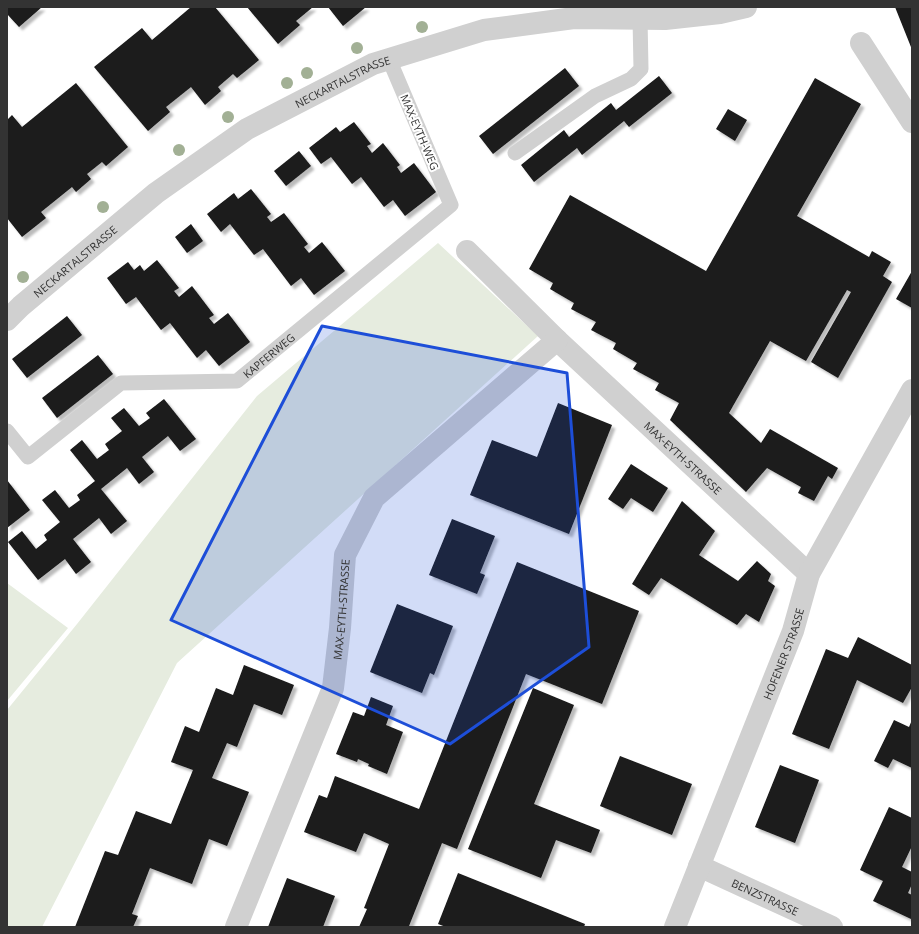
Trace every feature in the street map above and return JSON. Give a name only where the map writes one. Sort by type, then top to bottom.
[{"type":"street","name":"NECKARTALSTRASSE","points":[[7,320],[27,301],[156,193],[247,129],[373,64],[484,30],[574,12],[640,18],[665,18],[720,13],[746,7]]},
{"type":"street","points":[[861,43],[912,122]]},
{"type":"street","name":"MAX-EYTH-STRASSE","points":[[467,251],[557,340],[809,574]]},
{"type":"street","name":"MAX-EYTH-STRASSE","points":[[236,927],[333,688],[340,628],[345,555],[374,498],[557,340]]},
{"type":"street","name":"HOFENER STRASSE","points":[[675,927],[793,632],[809,574],[912,390]]},
{"type":"street","name":"BENZSTRASSE","points":[[699,866],[832,927]]},
{"type":"lane","points":[[515,153],[595,96],[631,79],[641,69],[640,18]]},
{"type":"lane","name":"MAX-EYTH-WEG","points":[[389,59],[451,205]]},
{"type":"lane","name":"KAPFERWEG","points":[[7,431],[28,457],[121,383],[237,381],[451,205]]},
{"type":"highlighted area","points":[[322,326],[567,373],[589,647],[450,744],[171,620]]},
{"type":"shaded area","points":[[438,243],[538,336],[177,663],[42,927],[7,927],[7,710],[257,396]]},
{"type":"shaded area","points":[[7,583],[68,628],[7,701]]},
{"type":"building","points":[[7,7],[42,7],[19,27],[7,14]]},
{"type":"building","points":[[191,7],[215,7],[259,60],[237,78],[233,74],[218,87],[221,91],[205,105],[191,87],[166,107],[170,112],[148,131],[94,67],[142,28],[152,40]]},
{"type":"building","points":[[247,7],[313,7],[296,21],[300,25],[278,44]]},
{"type":"building","points":[[328,7],[366,7],[343,26]]},
{"type":"building","points":[[895,7],[912,7],[911,47]]},
{"type":"building","points":[[565,68],[579,86],[493,154],[479,136]]},
{"type":"building","points":[[659,76],[672,93],[629,127],[624,121],[582,155],[577,148],[534,182],[521,165],[564,130],[569,137],[611,103],[616,110]]},
{"type":"building","points":[[815,78],[861,104],[797,216],[869,257],[872,251],[891,262],[883,276],[892,282],[838,378],[811,362],[851,292],[847,290],[806,361],[770,341],[729,413],[761,443],[770,429],[838,468],[832,479],[828,476],[814,501],[798,493],[801,487],[767,468],[746,492],[670,420],[679,403],[655,390],[659,383],[633,369],[637,363],[613,349],[616,343],[591,330],[596,322],[571,309],[574,303],[550,289],[553,283],[529,269],[570,195],[706,271]]},
{"type":"building","points":[[76,83],[128,147],[106,166],[102,162],[87,174],[91,179],[76,192],[72,187],[41,212],[46,218],[22,237],[7,218],[7,120],[12,115],[22,127]]},
{"type":"building","points":[[728,109],[747,120],[735,141],[716,129]]},
{"type":"building","points":[[354,122],[371,144],[367,146],[372,153],[383,143],[400,165],[397,167],[401,173],[414,163],[436,192],[405,216],[393,200],[384,207],[361,177],[352,184],[331,157],[321,164],[309,148],[336,127],[340,132]]},
{"type":"building","points":[[299,151],[311,166],[286,186],[274,171]]},
{"type":"building","points":[[251,189],[271,214],[267,217],[271,222],[284,213],[308,244],[304,247],[309,253],[322,242],[345,271],[314,295],[301,278],[291,286],[263,249],[254,255],[230,224],[221,232],[207,214],[234,193],[238,199]]},
{"type":"building","points":[[191,224],[203,241],[187,253],[175,237]]},
{"type":"building","points":[[157,260],[179,288],[174,291],[179,297],[192,286],[214,315],[209,318],[214,324],[228,313],[250,342],[219,366],[206,350],[197,358],[170,323],[161,330],[136,297],[126,304],[107,278],[128,262],[134,270],[140,265],[144,271]]},
{"type":"building","points":[[912,271],[912,308],[896,299]]},
{"type":"building","points":[[67,316],[82,335],[27,378],[12,359]]},
{"type":"building","points":[[98,355],[113,374],[57,418],[42,398]]},
{"type":"building","points":[[164,399],[196,439],[180,451],[168,436],[142,457],[154,472],[139,484],[127,468],[101,489],[127,521],[111,534],[99,518],[73,539],[91,562],[76,574],[65,559],[38,580],[8,542],[22,531],[36,549],[47,540],[44,535],[60,522],[42,500],[55,490],[69,508],[80,500],[77,495],[95,481],[70,450],[82,440],[97,459],[109,450],[105,444],[122,431],[111,418],[124,408],[139,426],[150,418],[146,413]]},
{"type":"building","points":[[558,403],[612,425],[569,534],[470,495],[492,440],[537,457]]},
{"type":"building","points":[[631,464],[668,488],[653,512],[631,498],[623,509],[608,499]]},
{"type":"building","points":[[7,480],[30,510],[7,528]]},
{"type":"building","points":[[682,501],[715,531],[699,555],[738,581],[757,561],[771,574],[768,581],[775,586],[759,622],[746,614],[737,625],[661,578],[649,595],[632,584]]},
{"type":"building","points":[[452,519],[495,536],[480,573],[485,575],[477,594],[429,575]]},
{"type":"building","points":[[517,562],[639,611],[602,704],[526,674],[457,849],[442,843],[409,926],[412,927],[359,927],[367,909],[364,908],[389,844],[364,833],[356,852],[304,832],[319,795],[327,798],[335,776],[419,809]]},
{"type":"building","points":[[397,604],[453,626],[434,675],[430,673],[422,693],[370,672]]},
{"type":"building","points":[[858,637],[912,665],[912,687],[903,703],[857,680],[829,749],[792,734],[826,649],[848,658]]},
{"type":"building","points":[[244,665],[294,685],[282,715],[254,704],[237,747],[227,743],[212,778],[249,792],[227,846],[209,839],[192,884],[150,868],[132,914],[138,916],[133,927],[75,927],[105,851],[118,855],[136,811],[171,824],[193,770],[171,762],[185,726],[199,732],[216,688],[233,695]]},
{"type":"building","points":[[533,688],[574,705],[534,804],[600,830],[591,853],[556,840],[541,878],[468,849]]},
{"type":"building","points":[[371,697],[393,706],[386,725],[403,732],[387,774],[368,766],[369,764],[358,759],[357,762],[336,754],[353,712],[364,716]]},
{"type":"building","points":[[894,720],[909,727],[912,720],[912,768],[893,759],[888,768],[874,761]]},
{"type":"building","points":[[620,756],[692,784],[672,835],[600,806]]},
{"type":"building","points":[[780,765],[819,780],[795,843],[755,827]]},
{"type":"building","points":[[889,807],[912,818],[912,846],[902,867],[912,872],[912,884],[908,893],[912,895],[911,919],[873,901],[883,881],[860,870]]},
{"type":"building","points":[[458,873],[585,924],[584,927],[446,927],[438,924]]},
{"type":"building","points":[[287,878],[335,896],[323,927],[268,927]]}]
